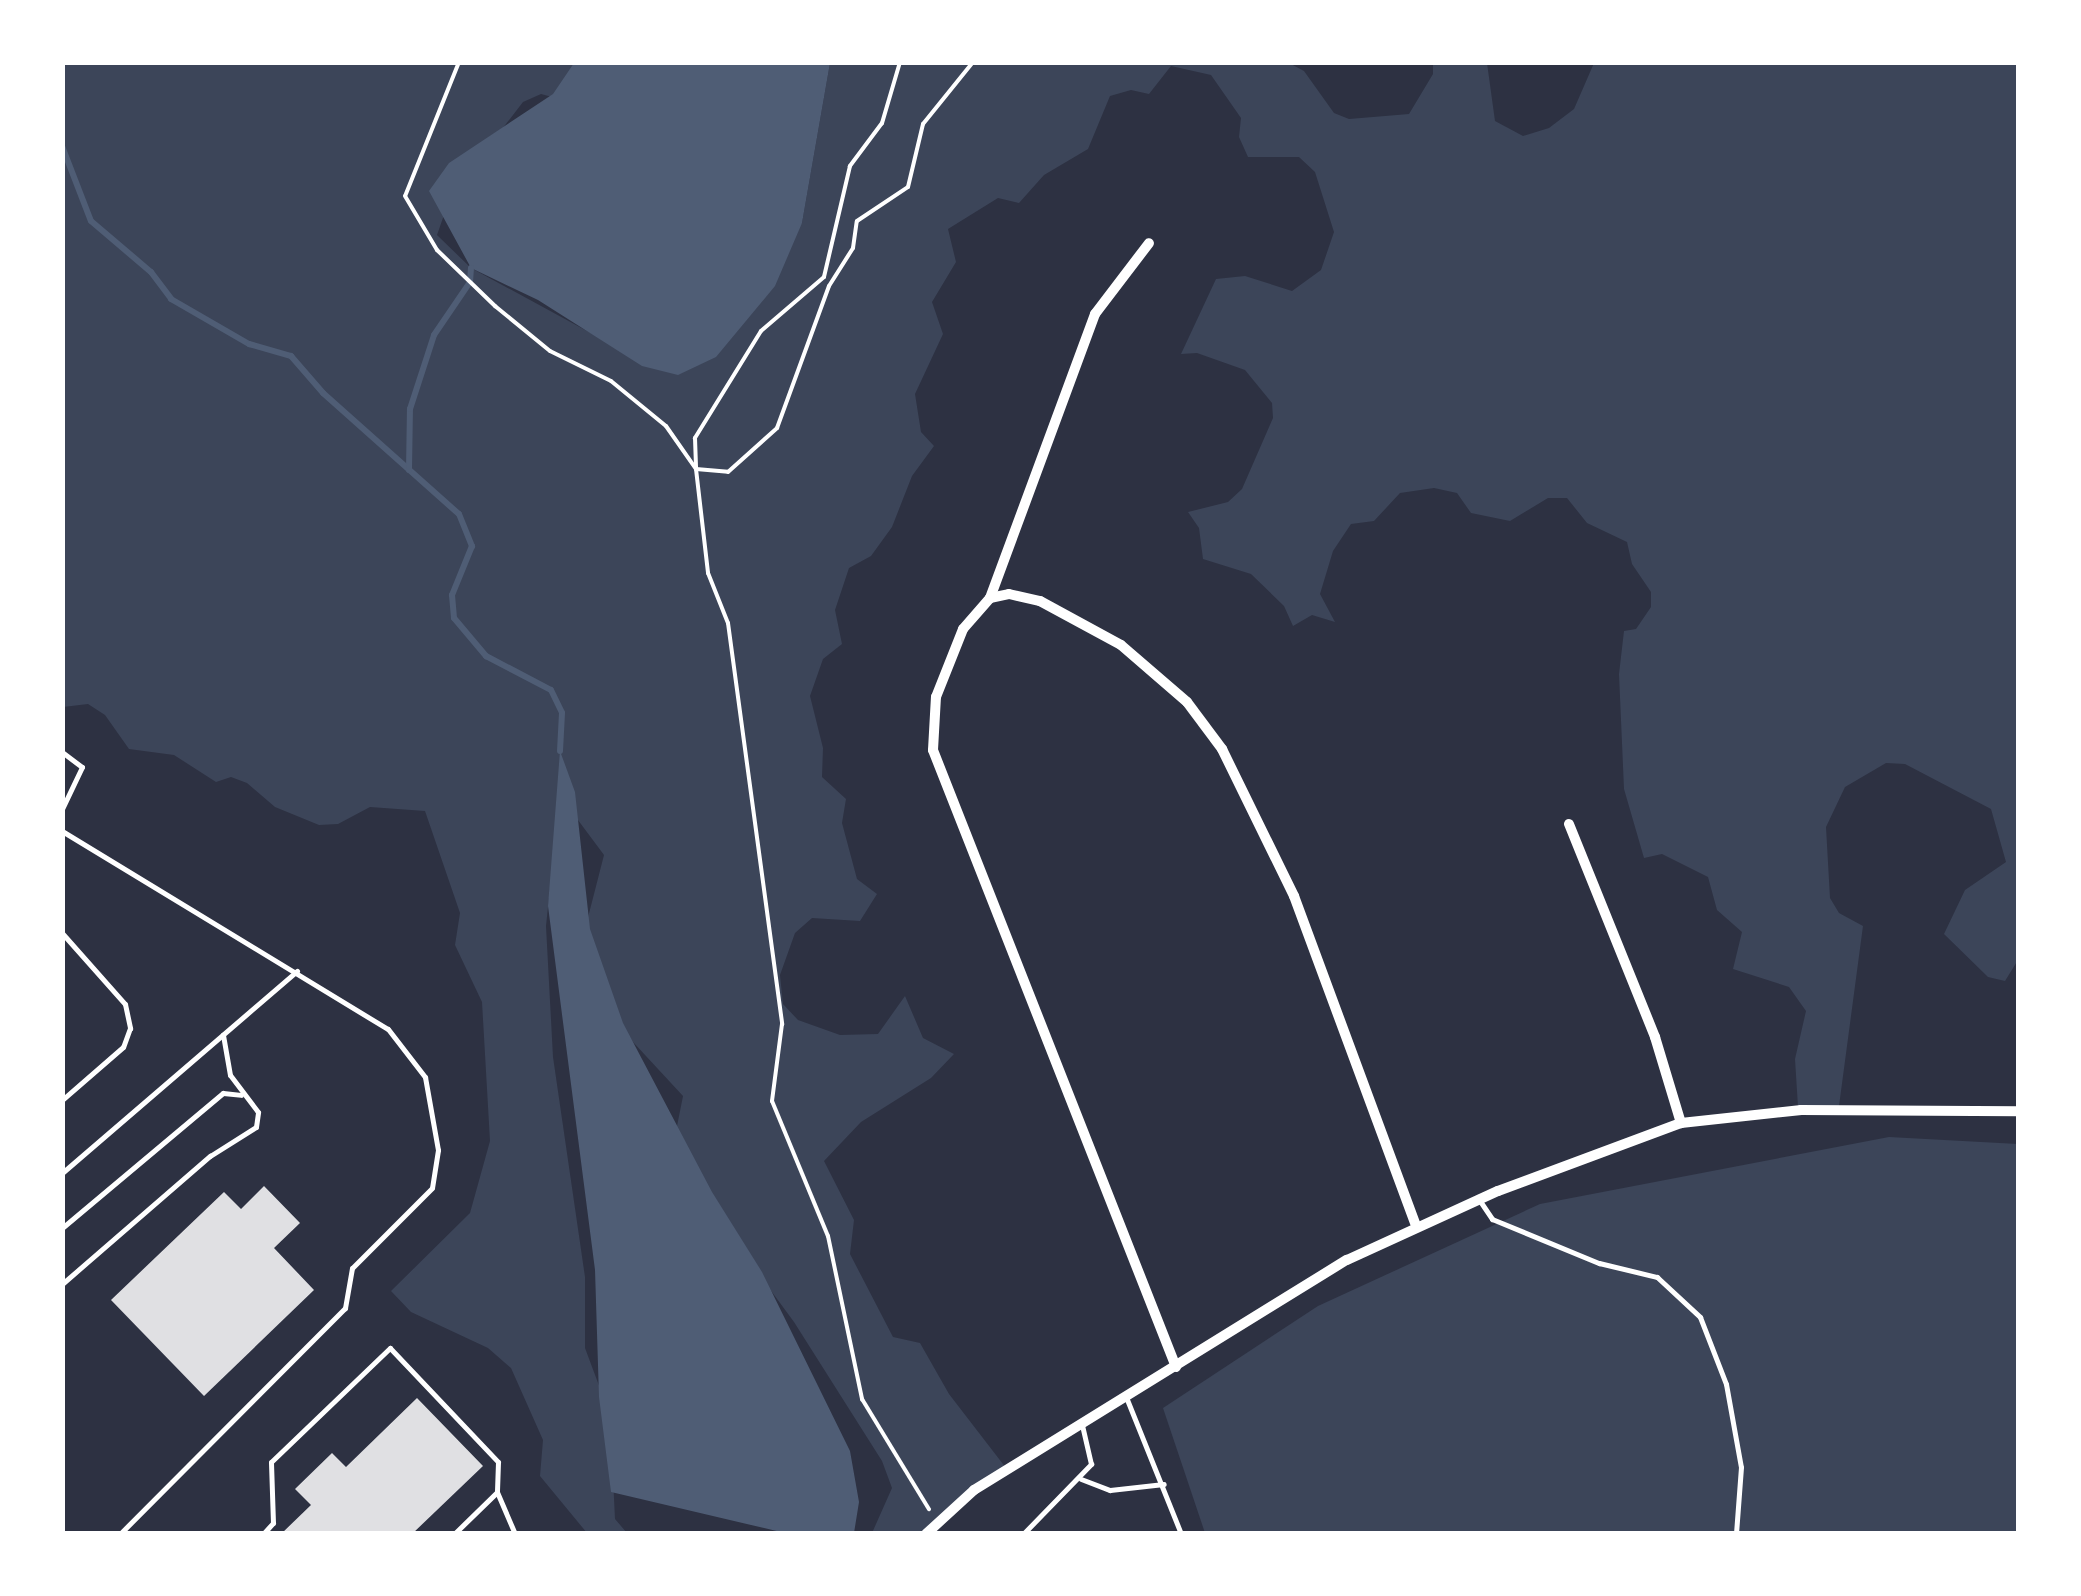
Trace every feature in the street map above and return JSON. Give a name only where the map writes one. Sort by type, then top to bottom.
[{"type":"street","points":[[1148,243],[1095,314],[990,598],[964,629],[936,697],[932,750],[1176,1366]]},
{"type":"street","points":[[990,598],[1009,594],[1040,602],[1120,645],[1187,702],[1222,748],[1294,896],[1416,1224]]},
{"type":"street","points":[[1569,824],[1655,1038],[1681,1123]]},
{"type":"street","points":[[926,1534],[974,1490],[1176,1366],[1416,1224],[1478,1198],[1681,1123],[1801,1110],[2018,1111]]},
{"type":"lane","points":[[62,752],[82,767],[62,809]]},
{"type":"lane","points":[[62,831],[297,971],[410,1049],[425,1077],[438,1150],[432,1188],[352,1268],[344,1308],[120,1534]]},
{"type":"lane","points":[[62,933],[126,1004],[130,1028],[123,1047],[62,1100]]},
{"type":"lane","points":[[62,1173],[297,971]]},
{"type":"lane","points":[[62,1284],[210,1156],[256,1127],[258,1112],[241,1095],[223,1035]]},
{"type":"lane","points":[[62,1228],[82,1218],[208,1104],[223,1093],[241,1095]]},
{"type":"lane","points":[[1478,1198],[1492,1218],[1599,1263],[1657,1277],[1700,1317],[1726,1384],[1741,1467],[1736,1534]]},
{"type":"lane","points":[[263,1534],[274,1523],[271,1462],[390,1348],[498,1462],[497,1492],[516,1534]]},
{"type":"lane","points":[[1126,1398],[1182,1534]]},
{"type":"lane","points":[[1024,1534],[1081,1479],[1092,1452],[1082,1425]]},
{"type":"lane","points":[[1081,1479],[1110,1490],[1164,1484]]},
{"type":"lane","points":[[454,1534],[497,1492]]},
{"type":"path","points":[[460,62],[405,196],[437,250],[495,306],[550,351],[611,380],[666,426],[696,469],[728,472],[777,428],[829,286],[853,248],[857,221],[908,188],[923,124],[973,62]]},
{"type":"path","points":[[900,62],[882,123],[850,166],[824,277],[761,331],[696,438],[696,469],[708,574],[728,622],[782,1024],[772,1100],[828,1236],[862,1399],[937,1521]]},
{"type":"shaded area","points":[[62,63],[589,63],[571,102],[541,94],[523,102],[451,195],[437,235],[471,268],[655,368],[802,223],[830,63],[1289,63],[1304,71],[1334,113],[1349,119],[1409,114],[1433,74],[1433,63],[1487,63],[1495,121],[1523,136],[1549,128],[1574,109],[1594,63],[2018,63],[2018,960],[2005,981],[1988,977],[1944,934],[1965,890],[2006,862],[1991,809],[1905,764],[1886,763],[1845,787],[1826,827],[1830,898],[1839,913],[1863,926],[1839,1106],[1798,1107],[1795,1059],[1806,1011],[1789,987],[1733,969],[1742,932],[1717,910],[1708,877],[1662,854],[1644,858],[1624,789],[1619,674],[1624,631],[1636,629],[1651,607],[1651,592],[1632,564],[1627,542],[1587,523],[1567,498],[1548,498],[1510,521],[1471,513],[1457,493],[1434,488],[1400,493],[1374,521],[1351,524],[1333,551],[1320,594],[1335,622],[1312,615],[1293,626],[1284,606],[1251,574],[1203,559],[1199,528],[1188,512],[1228,502],[1242,489],[1273,418],[1272,403],[1245,370],[1197,353],[1181,354],[1216,279],[1245,276],[1292,291],[1321,270],[1334,232],[1315,172],[1299,157],[1248,157],[1239,137],[1241,118],[1211,75],[1171,66],[1149,94],[1131,90],[1110,96],[1088,149],[1044,175],[1019,203],[998,198],[948,229],[956,262],[932,302],[943,334],[915,394],[921,432],[934,446],[912,476],[892,527],[871,556],[849,568],[835,610],[842,644],[823,659],[810,696],[823,748],[822,777],[846,799],[842,823],[857,879],[877,894],[860,921],[812,918],[795,933],[780,975],[783,1004],[798,1020],[840,1035],[878,1034],[905,996],[923,1038],[954,1054],[931,1078],[861,1122],[824,1161],[854,1220],[850,1254],[893,1337],[920,1343],[949,1394],[1006,1468],[929,1533],[872,1533],[892,1488],[882,1461],[794,1322],[697,1190],[675,1136],[683,1096],[633,1042],[596,985],[584,933],[604,855],[569,808],[552,869],[546,926],[553,1057],[585,1277],[585,1348],[610,1415],[615,1519],[627,1533],[587,1533],[540,1476],[543,1440],[511,1368],[488,1348],[411,1312],[391,1291],[470,1213],[490,1141],[482,1002],[455,945],[460,913],[425,811],[370,807],[338,824],[319,825],[275,807],[247,783],[231,777],[216,782],[174,755],[129,749],[105,715],[88,704],[63,707]]},
{"type":"shaded area","points":[[574,63],[830,63],[802,223],[775,286],[716,357],[678,375],[642,366],[538,300],[471,268],[429,191],[449,163],[553,94]]},
{"type":"shaded area","points":[[560,751],[575,792],[590,929],[623,1023],[712,1192],[762,1272],[850,1451],[859,1502],[854,1533],[785,1533],[611,1492],[599,1397],[595,1270],[548,906]]},
{"type":"shaded area","points":[[1889,1137],[2018,1144],[2018,1533],[1205,1533],[1163,1408],[1318,1306],[1540,1204]]},
{"type":"building","points":[[264,1186],[300,1223],[274,1248],[314,1290],[204,1396],[111,1300],[224,1192],[241,1209]]},
{"type":"building","points":[[417,1398],[483,1466],[412,1534],[281,1534],[311,1505],[295,1489],[332,1453],[346,1467]]},
{"type":"waterway","points":[[62,146],[91,221],[151,272],[171,299],[249,344],[291,356],[323,393],[459,514],[472,546],[452,595],[454,618],[486,656],[551,690],[562,713],[560,751]]},
{"type":"waterway","points":[[409,470],[410,409],[434,335],[470,282],[471,268]]}]
